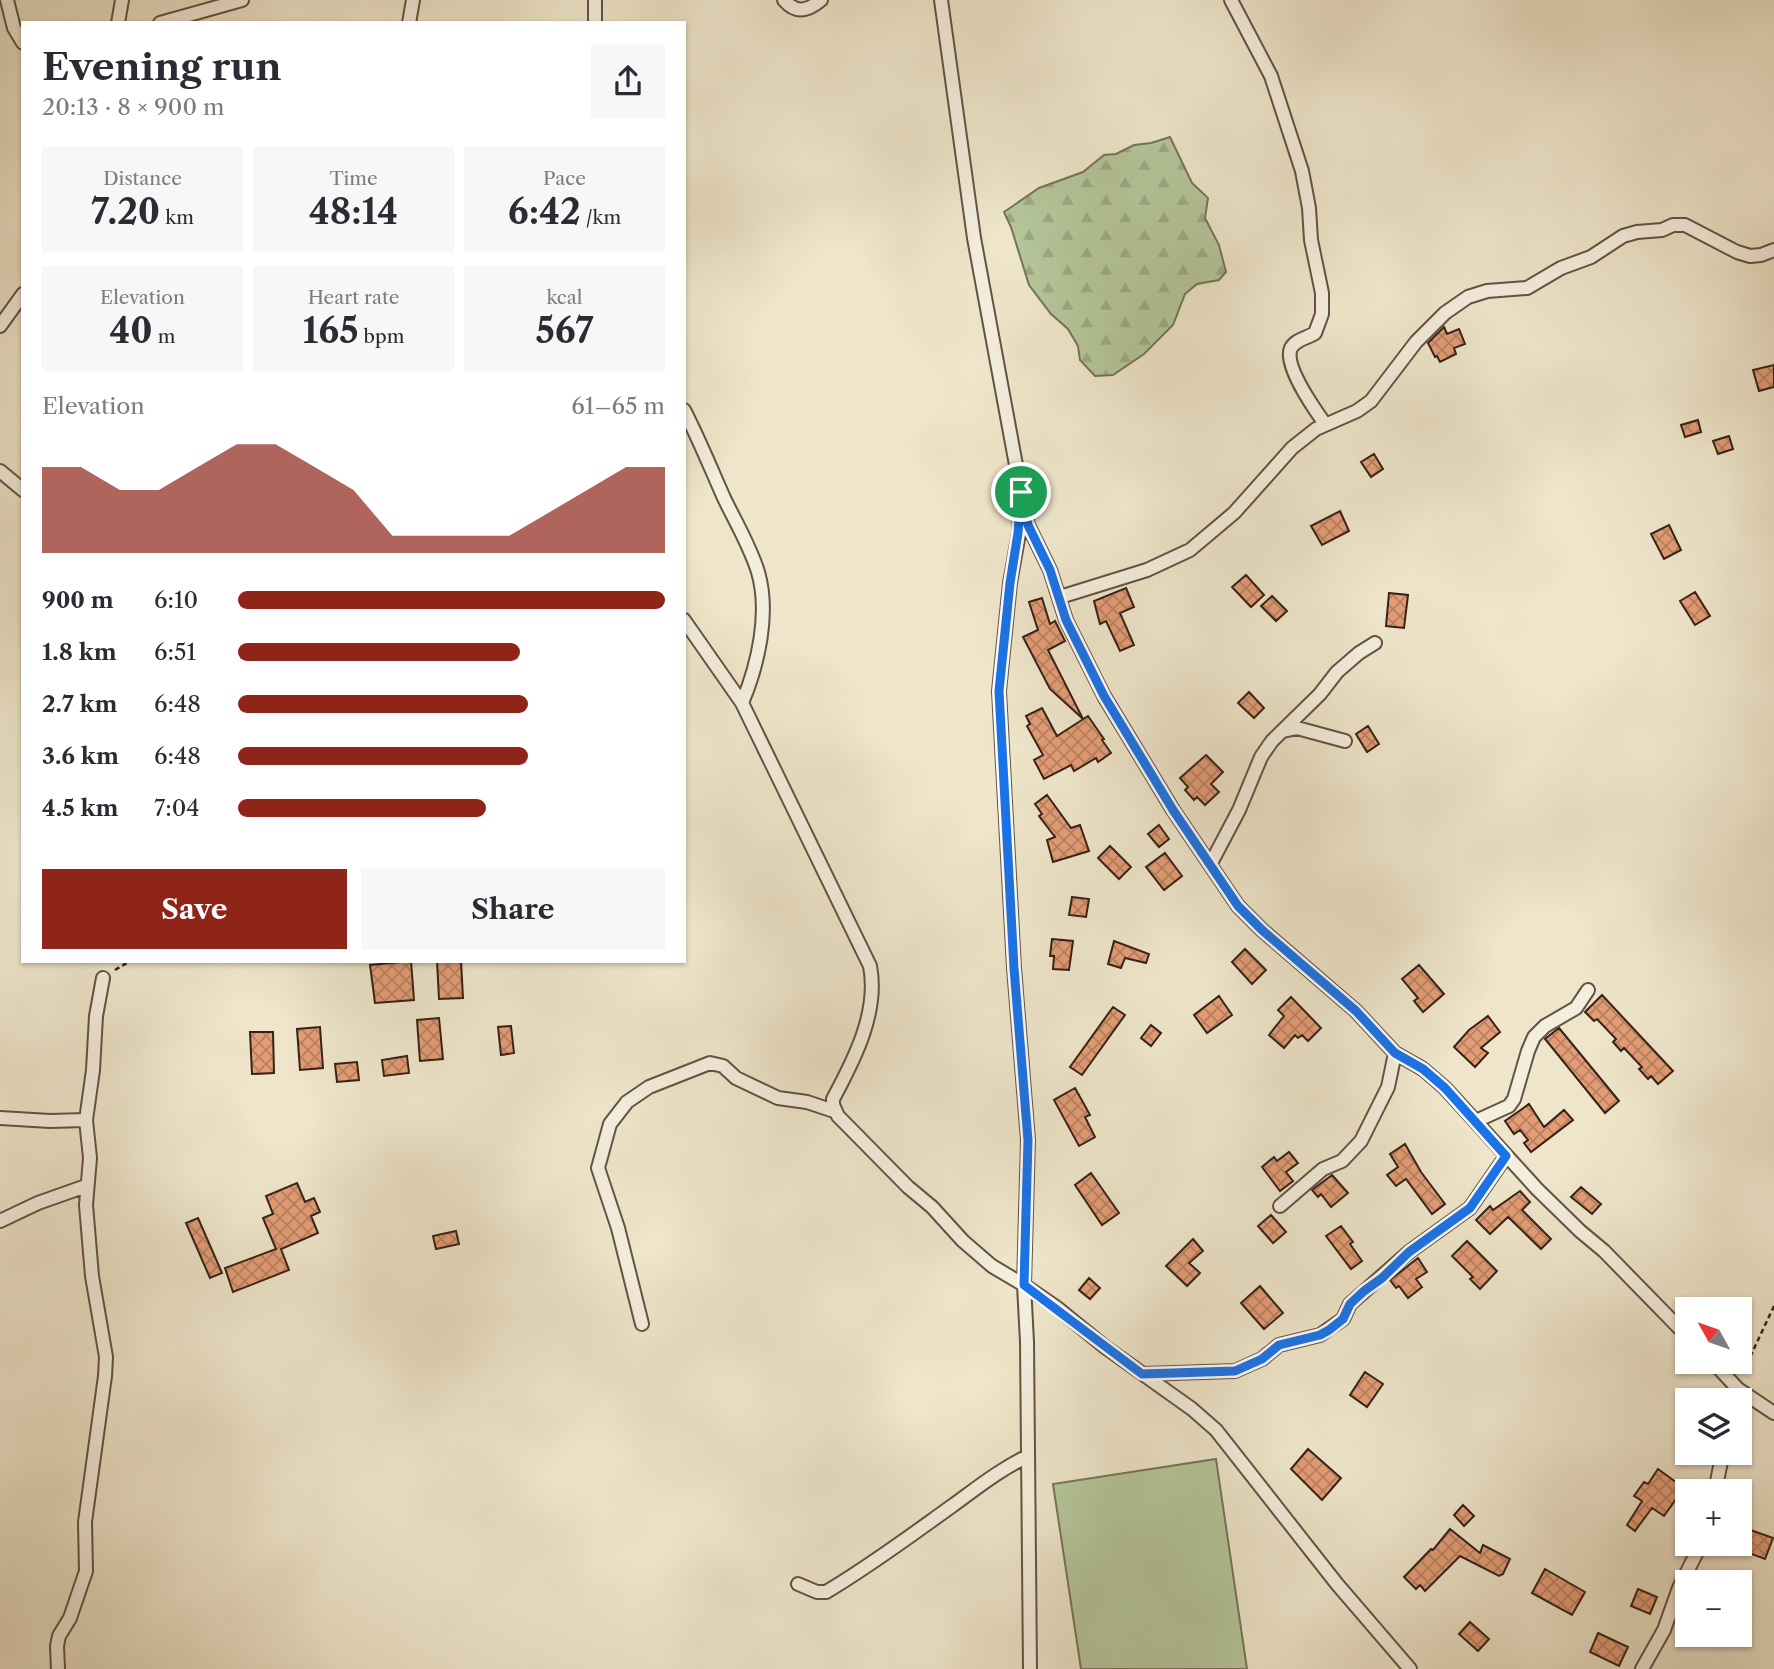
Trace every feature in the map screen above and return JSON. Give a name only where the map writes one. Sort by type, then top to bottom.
[{"type":"street","points":[[7,0],[14,28],[21,40]]},
{"type":"street","points":[[118,21],[122,0]]},
{"type":"street","points":[[167,21],[242,0]]},
{"type":"street","points":[[409,21],[414,0]]},
{"type":"street","points":[[595,0],[595,21]]},
{"type":"street","points":[[784,0],[792,8],[799,10],[808,9],[821,0]]},
{"type":"street","points":[[941,0],[974,238],[1028,525],[1050,570],[1066,620],[1104,696],[1140,757],[1238,906],[1356,1011],[1395,1053],[1430,1075],[1459,1101],[1506,1156],[1570,1222],[1604,1251],[1675,1324]]},
{"type":"street","points":[[1231,0],[1271,76],[1302,171],[1309,208],[1311,240],[1322,293],[1322,314],[1315,333],[1295,343],[1290,353],[1291,363],[1304,393],[1325,424]]},
{"type":"street","points":[[1060,597],[1147,570],[1190,550],[1234,513],[1292,448],[1325,424],[1356,411],[1371,401],[1416,342],[1458,303],[1476,293],[1521,289],[1534,285],[1561,268],[1591,257],[1630,233],[1662,230],[1680,224],[1744,255],[1756,256],[1774,250]]},
{"type":"street","points":[[0,327],[21,297]]},
{"type":"street","points":[[686,415],[759,575],[762,602],[759,641],[752,679],[742,703]]},
{"type":"street","points":[[0,471],[21,488]]},
{"type":"street","points":[[1021,492],[999,691],[1014,968],[1028,1140],[1024,1285],[1030,1669]]},
{"type":"street","points":[[686,623],[742,703],[870,966],[873,983],[864,1035],[832,1099],[834,1111]]},
{"type":"street","points":[[1210,865],[1239,810],[1261,757],[1280,732],[1320,694],[1337,672],[1375,643]]},
{"type":"street","points":[[1280,732],[1297,728],[1345,741]]},
{"type":"street","points":[[58,1669],[59,1636],[70,1618],[86,1571],[85,1522],[105,1376],[104,1346],[89,1244],[86,1186],[90,1158],[86,1119],[97,1007],[103,978]]},
{"type":"street","points":[[1476,1121],[1509,1106],[1514,1099],[1534,1037],[1545,1026],[1576,1008],[1588,990]]},
{"type":"street","points":[[1280,1206],[1323,1169],[1342,1161],[1361,1141],[1388,1087],[1395,1053]]},
{"type":"street","points":[[642,1324],[615,1218],[598,1168],[610,1124],[627,1102],[649,1087],[710,1063],[723,1066],[736,1078],[778,1098],[807,1102],[834,1111],[963,1241],[992,1266],[1024,1285],[1192,1409],[1216,1430],[1337,1584],[1410,1669]]},
{"type":"street","points":[[0,1118],[50,1121],[86,1119]]},
{"type":"street","points":[[1142,1374],[1235,1371],[1262,1359],[1279,1345],[1320,1335],[1343,1319],[1350,1304],[1401,1259],[1470,1208],[1506,1156]]},
{"type":"street","points":[[0,1221],[38,1203],[86,1186]]},
{"type":"street","points":[[1752,1402],[1774,1413]]},
{"type":"street","points":[[798,1584],[817,1592],[826,1592],[878,1559],[1004,1467],[1028,1456]]},
{"type":"street","points":[[1642,1669],[1664,1630],[1679,1588],[1695,1556]]},
{"type":"path","points":[[1738,1388],[1756,1341],[1774,1306]]},
{"type":"green space","points":[[1170,137],[1192,183],[1208,198],[1205,218],[1219,245],[1226,272],[1219,280],[1197,284],[1185,294],[1173,325],[1144,354],[1113,375],[1095,376],[1080,360],[1078,346],[1068,329],[1051,314],[1029,285],[1004,212],[1039,188],[1083,172],[1104,155],[1116,154],[1134,145]]},
{"type":"green space","points":[[1216,1459],[1247,1669],[1081,1669],[1053,1484]]},
{"type":"building","points":[[1444,327],[1447,334],[1459,329],[1465,344],[1454,348],[1456,354],[1440,362],[1428,343]]},
{"type":"building","points":[[1774,365],[1774,387],[1759,391],[1753,370]]},
{"type":"building","points":[[1698,420],[1701,432],[1685,437],[1681,425]]},
{"type":"building","points":[[1729,436],[1733,449],[1718,454],[1713,441]]},
{"type":"building","points":[[1374,454],[1383,469],[1371,477],[1361,462]]},
{"type":"building","points":[[1340,511],[1349,531],[1322,545],[1311,526]]},
{"type":"building","points":[[1669,525],[1681,550],[1664,559],[1651,534]]},
{"type":"building","points":[[1246,575],[1264,595],[1251,607],[1232,587]]},
{"type":"building","points":[[1126,588],[1134,607],[1120,613],[1134,645],[1120,651],[1106,621],[1100,624],[1094,601]]},
{"type":"building","points":[[1695,592],[1710,616],[1695,625],[1680,601]]},
{"type":"building","points":[[1389,593],[1408,595],[1404,628],[1386,626]]},
{"type":"building","points":[[1272,596],[1287,611],[1276,621],[1261,606]]},
{"type":"building","points":[[1042,598],[1050,624],[1055,621],[1065,641],[1048,650],[1083,719],[1050,689],[1023,637],[1038,630],[1029,602]]},
{"type":"building","points":[[1249,692],[1264,708],[1254,718],[1238,703]]},
{"type":"building","points":[[1042,708],[1057,736],[1088,716],[1111,753],[1098,762],[1096,758],[1074,771],[1071,765],[1044,779],[1034,760],[1043,755],[1027,726],[1030,724],[1026,716]]},
{"type":"building","points":[[1368,726],[1379,744],[1367,752],[1356,734]]},
{"type":"building","points":[[1206,755],[1223,772],[1211,784],[1219,792],[1205,805],[1197,797],[1194,800],[1185,790],[1188,787],[1180,778]]},
{"type":"building","points":[[1047,795],[1071,828],[1080,825],[1089,851],[1053,862],[1047,840],[1055,837],[1039,816],[1042,814],[1035,804]]},
{"type":"building","points":[[1159,825],[1169,839],[1159,847],[1148,834]]},
{"type":"building","points":[[1110,846],[1131,867],[1119,879],[1098,858]]},
{"type":"building","points":[[1165,853],[1182,876],[1164,890],[1146,867]]},
{"type":"building","points":[[1072,897],[1089,899],[1086,917],[1069,915]]},
{"type":"building","points":[[1052,939],[1073,941],[1069,970],[1053,969],[1054,956],[1050,956]]},
{"type":"building","points":[[1114,941],[1149,954],[1146,963],[1125,958],[1121,968],[1108,964]]},
{"type":"building","points":[[1245,949],[1266,970],[1252,984],[1232,962]]},
{"type":"building","points":[[411,963],[414,1000],[375,1003],[370,965]]},
{"type":"building","points":[[437,963],[461,963],[463,998],[439,999]]},
{"type":"building","points":[[1419,965],[1444,994],[1423,1012],[1414,1001],[1418,998],[1402,979]]},
{"type":"building","points":[[1602,995],[1673,1071],[1658,1084],[1651,1076],[1648,1079],[1639,1069],[1642,1067],[1624,1048],[1621,1051],[1613,1042],[1616,1039],[1597,1019],[1594,1021],[1585,1012]]},
{"type":"building","points":[[1219,996],[1232,1015],[1207,1033],[1194,1015]]},
{"type":"building","points":[[1291,997],[1321,1028],[1308,1041],[1302,1035],[1298,1038],[1295,1035],[1284,1048],[1269,1035],[1284,1016],[1278,1010]]},
{"type":"building","points":[[1113,1007],[1125,1015],[1082,1075],[1070,1067]]},
{"type":"building","points":[[1488,1016],[1500,1032],[1481,1048],[1488,1053],[1475,1067],[1454,1047],[1469,1030]]},
{"type":"building","points":[[439,1018],[443,1059],[420,1061],[417,1020]]},
{"type":"building","points":[[1151,1025],[1161,1033],[1151,1046],[1141,1038]]},
{"type":"building","points":[[511,1026],[514,1053],[501,1055],[498,1027]]},
{"type":"building","points":[[320,1027],[323,1068],[300,1070],[297,1029]]},
{"type":"building","points":[[1559,1028],[1619,1101],[1605,1113],[1545,1039]]},
{"type":"building","points":[[250,1032],[273,1032],[274,1073],[252,1074]]},
{"type":"building","points":[[407,1056],[409,1073],[384,1076],[382,1060]]},
{"type":"building","points":[[357,1062],[359,1080],[337,1082],[335,1064]]},
{"type":"building","points":[[1075,1088],[1090,1115],[1085,1117],[1095,1137],[1079,1146],[1054,1100]]},
{"type":"building","points":[[1529,1104],[1544,1127],[1564,1110],[1573,1120],[1531,1152],[1524,1143],[1528,1140],[1520,1130],[1514,1134],[1505,1121]]},
{"type":"building","points":[[1405,1144],[1421,1172],[1445,1204],[1432,1214],[1406,1179],[1396,1186],[1387,1175],[1398,1167],[1390,1154]]},
{"type":"building","points":[[1289,1152],[1298,1163],[1286,1172],[1293,1181],[1280,1191],[1262,1167],[1274,1157],[1277,1161]]},
{"type":"building","points":[[1091,1173],[1119,1213],[1102,1225],[1075,1185]]},
{"type":"building","points":[[1332,1175],[1348,1193],[1331,1207],[1321,1194],[1318,1197],[1312,1190]]},
{"type":"building","points":[[297,1183],[305,1202],[314,1198],[320,1212],[311,1216],[318,1233],[281,1249],[289,1270],[233,1292],[225,1268],[276,1249],[263,1218],[273,1214],[266,1196]]},
{"type":"building","points":[[1581,1187],[1601,1204],[1592,1214],[1571,1197]]},
{"type":"building","points":[[1520,1191],[1530,1202],[1522,1210],[1551,1239],[1541,1249],[1508,1217],[1490,1234],[1476,1220],[1490,1206],[1493,1210]]},
{"type":"building","points":[[1271,1215],[1286,1232],[1273,1243],[1258,1226]]},
{"type":"building","points":[[198,1218],[222,1273],[210,1278],[186,1223]]},
{"type":"building","points":[[1341,1226],[1362,1261],[1351,1269],[1326,1236]]},
{"type":"building","points":[[456,1231],[459,1244],[436,1249],[433,1236]]},
{"type":"building","points":[[1193,1239],[1203,1251],[1189,1263],[1200,1273],[1187,1286],[1166,1266]]},
{"type":"building","points":[[1467,1241],[1497,1271],[1480,1289],[1470,1279],[1473,1277],[1452,1256]]},
{"type":"building","points":[[1418,1258],[1427,1272],[1416,1279],[1422,1287],[1408,1298],[1399,1286],[1396,1288],[1390,1280]]},
{"type":"building","points":[[1089,1278],[1100,1288],[1090,1299],[1079,1290]]},
{"type":"building","points":[[1260,1286],[1283,1313],[1264,1329],[1241,1303]]},
{"type":"building","points":[[1365,1372],[1383,1384],[1367,1407],[1350,1395]]},
{"type":"building","points":[[1308,1449],[1341,1478],[1322,1500],[1291,1469]]},
{"type":"building","points":[[1658,1469],[1675,1481],[1675,1501],[1664,1516],[1652,1508],[1635,1531],[1627,1525],[1642,1501],[1634,1496],[1644,1482],[1648,1484]]},
{"type":"building","points":[[1463,1505],[1474,1516],[1464,1526],[1454,1515]]},
{"type":"building","points":[[1450,1529],[1480,1553],[1483,1545],[1510,1559],[1503,1574],[1499,1576],[1460,1556],[1425,1591],[1420,1585],[1416,1589],[1404,1577],[1433,1550]]},
{"type":"building","points":[[1752,1530],[1773,1538],[1765,1559],[1752,1554]]},
{"type":"building","points":[[1545,1569],[1585,1592],[1572,1615],[1532,1593]]},
{"type":"building","points":[[1638,1589],[1657,1597],[1650,1614],[1631,1606]]},
{"type":"building","points":[[1470,1622],[1489,1639],[1478,1651],[1459,1634]]},
{"type":"building","points":[[1598,1633],[1628,1647],[1619,1666],[1590,1652]]},
{"type":"route","points":[[1021,492],[1028,525],[1050,570],[1066,620],[1104,696],[1173,810],[1238,906],[1356,1011],[1395,1053],[1423,1069],[1459,1101],[1506,1156],[1470,1208],[1409,1252],[1364,1291],[1350,1304],[1343,1319],[1320,1335],[1279,1345],[1262,1359],[1235,1371],[1142,1374],[1024,1285],[1028,1140],[1010,907],[999,691],[1021,492]]}]
